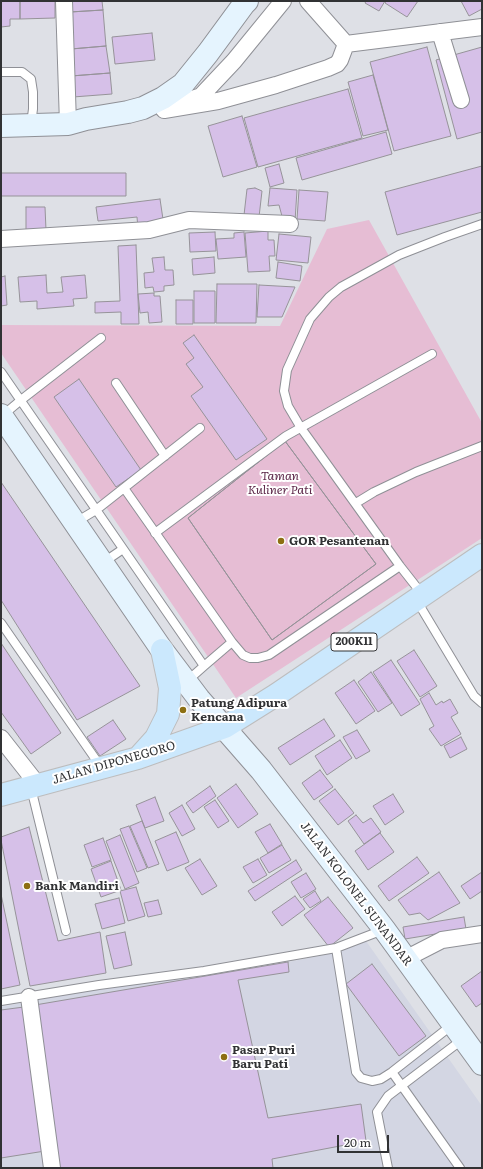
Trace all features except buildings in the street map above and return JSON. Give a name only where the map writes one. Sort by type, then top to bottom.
[{"type":"main road","points":[[1,126],[68,124],[143,108],[163,98],[183,84],[247,1]]},
{"type":"main road","points":[[68,124],[88,129],[114,126],[164,110],[184,96],[208,70],[255,8],[257,1]]},
{"type":"main road","name":"JALAN KOLONEL SUNANDAR","points":[[2,415],[162,650],[186,682],[261,770],[384,929],[482,1064]]},
{"type":"main road","name":"200K11","points":[[225,727],[276,695],[482,556]]},
{"type":"main road","points":[[138,758],[156,738],[168,714],[170,688],[162,650]]},
{"type":"main road","name":"JALAN DIPONEGORO","points":[[1,795],[138,758],[225,727]]},
{"type":"street","points":[[64,1],[68,124]]},
{"type":"street","points":[[164,110],[201,96],[234,61],[283,1]]},
{"type":"street","points":[[308,1],[346,44]]},
{"type":"street","points":[[346,44],[482,27]]},
{"type":"street","points":[[440,32],[461,100]]},
{"type":"street","points":[[164,110],[218,101],[276,85],[328,68],[337,64],[346,44]]},
{"type":"street","points":[[1,239],[149,230],[189,220],[290,224]]},
{"type":"street","points":[[1,738],[35,786]]},
{"type":"street","points":[[405,959],[442,940],[482,934]]},
{"type":"street","points":[[29,996],[52,1168]]},
{"type":"lane","points":[[1,72],[22,72],[31,80],[33,109],[31,125]]},
{"type":"lane","points":[[482,224],[446,236],[399,255],[354,280],[329,297],[310,319],[287,370],[284,391],[288,406],[301,428],[400,566],[420,598],[474,696],[482,703]]},
{"type":"lane","points":[[2,415],[101,338]]},
{"type":"lane","points":[[155,533],[286,436],[432,354]]},
{"type":"lane","points":[[1,372],[204,666]]},
{"type":"lane","points":[[116,383],[165,456]]},
{"type":"lane","points":[[76,523],[96,510],[200,428]]},
{"type":"lane","points":[[356,503],[374,492],[416,472],[482,446]]},
{"type":"lane","points":[[124,488],[232,642],[243,656],[250,658],[258,658],[269,655],[400,566]]},
{"type":"lane","points":[[103,562],[123,550]]},
{"type":"lane","points":[[1,623],[101,768]]},
{"type":"lane","points":[[186,682],[232,642]]},
{"type":"lane","points":[[35,786],[66,931]]},
{"type":"lane","points":[[1,1001],[99,985],[204,971],[336,948],[384,929]]},
{"type":"lane","points":[[336,948],[356,1072],[361,1078],[372,1081],[381,1079],[458,1032]]},
{"type":"lane","points":[[388,1168],[377,1112],[388,1096],[402,1086],[458,1032]]},
{"type":"lane","points":[[392,1072],[460,1168]]},
{"type":"shaded area","name":"Pasar Puri Baru Pati","points":[[366,941],[482,1106],[482,1168],[1,1168],[1,1007],[106,987],[199,977],[288,962],[329,954]]},
{"type":"green space","name":"Taman Kuliner Pati","points":[[369,220],[482,423],[482,538],[236,698],[1,353],[1,325],[280,326],[327,229]]},
{"type":"place","name":"GOR Pesantenan","points":[[281,541]]},
{"type":"place","name":"Patung Adipura Kencana","points":[[183,710]]},
{"type":"place","name":"Bank Mandiri","points":[[27,886]]},
{"type":"place","name":"Pasar Puri Baru Pati","points":[[224,1057]]}]
